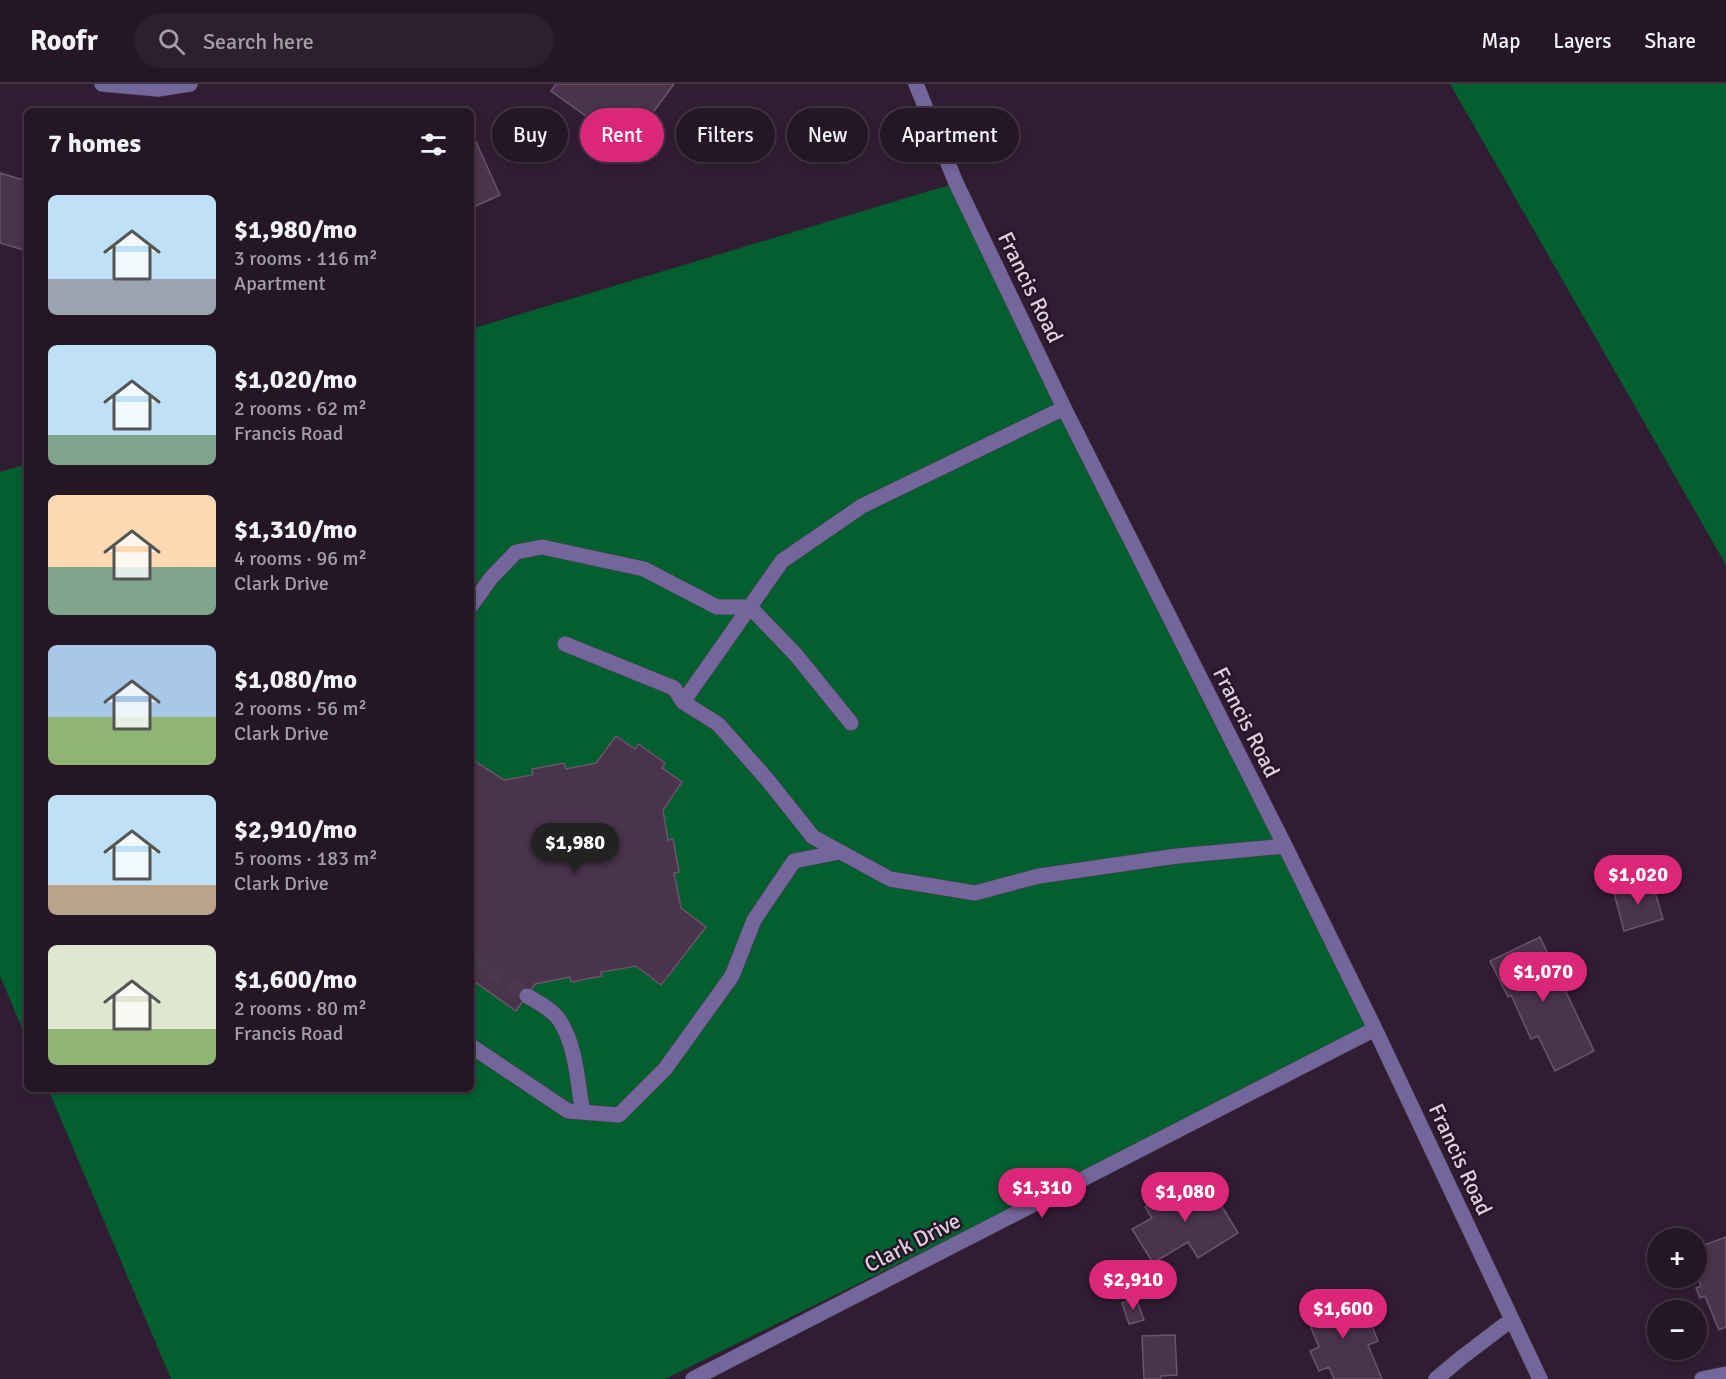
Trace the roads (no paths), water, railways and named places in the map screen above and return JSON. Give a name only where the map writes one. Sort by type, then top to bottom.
[{"type":"street","points":[[102,84],[158,89],[190,84]]},
{"type":"street","name":"Francis Road","points":[[916,84],[956,183],[1064,408],[1286,846],[1540,1379]]},
{"type":"street","points":[[683,702],[782,561],[862,506],[1064,408]]},
{"type":"street","points":[[474,602],[491,578],[516,552],[542,547],[644,569],[717,607],[750,607],[796,655],[851,723]]},
{"type":"street","points":[[565,645],[674,688],[683,702],[718,724],[766,778],[813,837],[891,879],[975,893],[1050,874],[1177,856],[1286,846]]},
{"type":"street","points":[[474,1048],[568,1111],[619,1114],[665,1069],[732,976],[754,920],[794,861],[840,852]]},
{"type":"street","points":[[527,996],[560,1020],[573,1050],[583,1112]]},
{"type":"street","name":"Clark Drive","points":[[693,1379],[1375,1029]]},
{"type":"street","points":[[1436,1379],[1511,1320]]},
{"type":"street","points":[[1702,1379],[1726,1374]]},
{"type":"tunnel","points":[[474,960],[527,996]]}]
